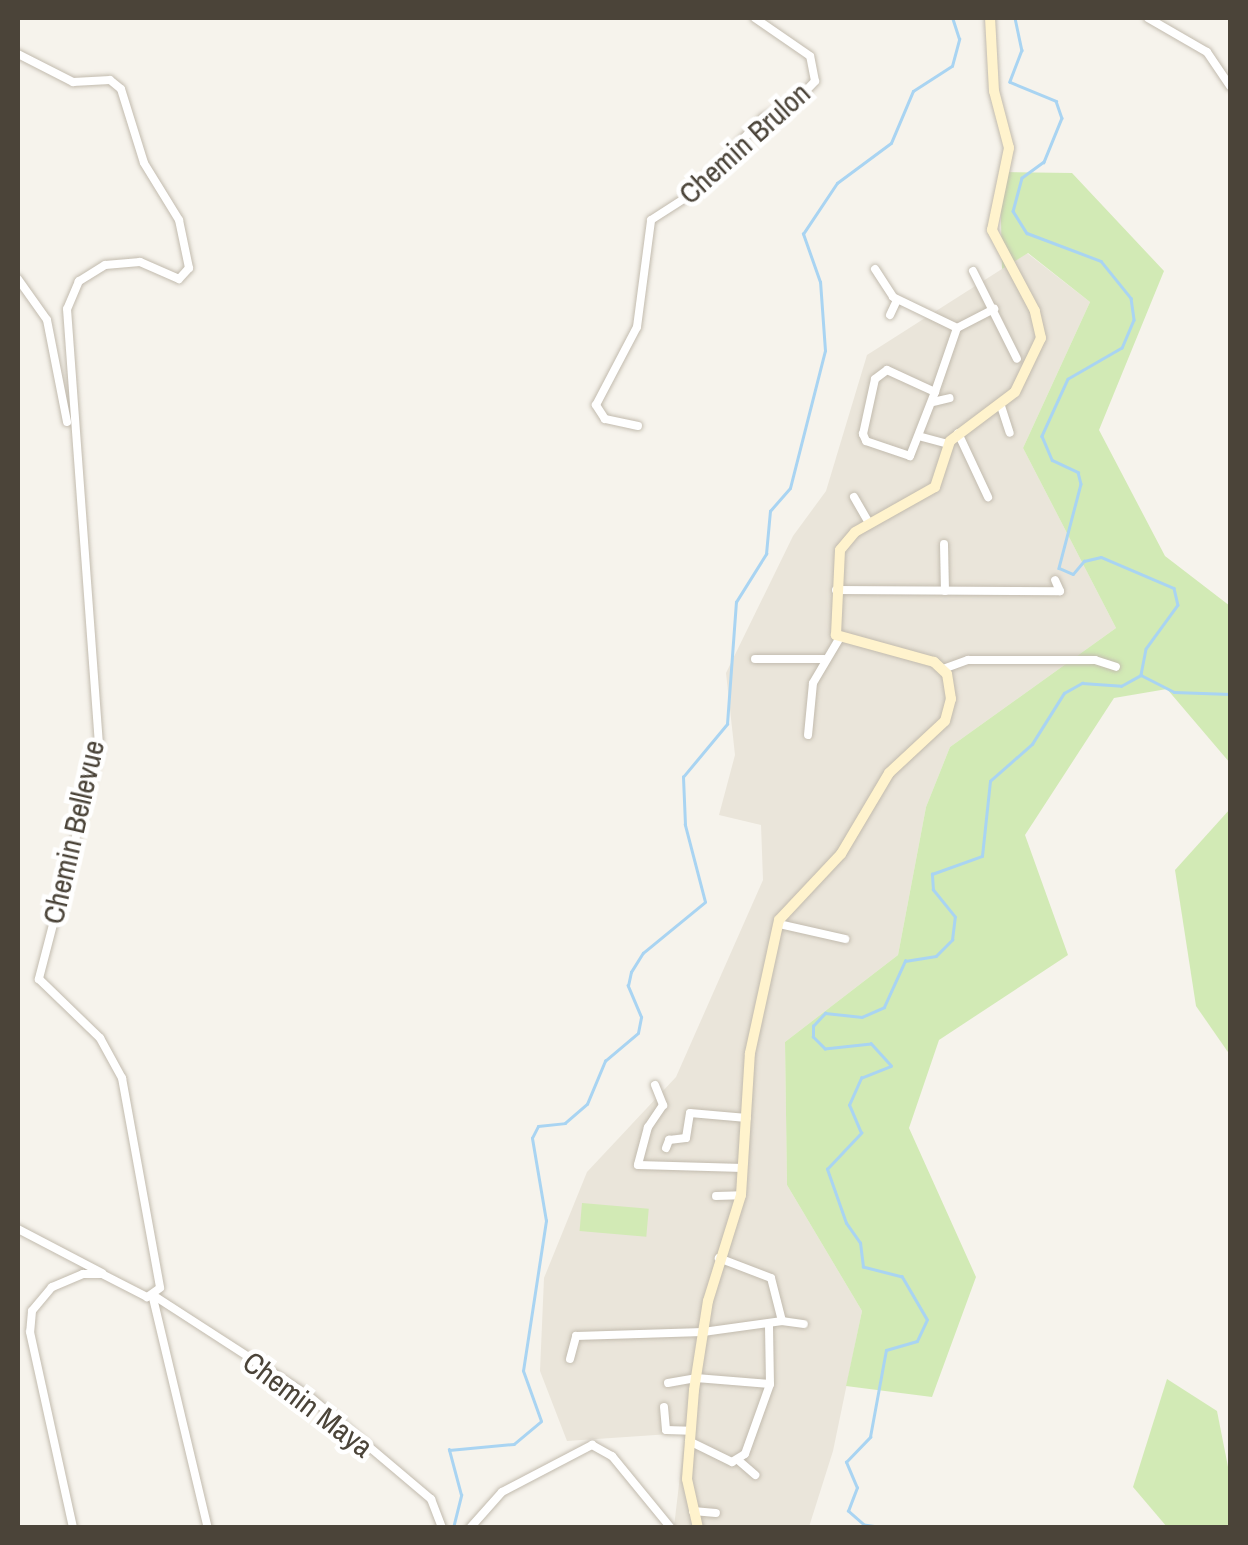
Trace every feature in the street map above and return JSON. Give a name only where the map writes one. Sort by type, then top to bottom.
[{"type":"street","name":"Chemin Brulon","points":[[638,426],[606,419],[596,405],[636,327],[651,220],[690,194],[764,118],[795,102],[815,81],[810,56],[755,18]]},
{"type":"street","points":[[808,735],[813,683],[839,639],[836,590],[843,543],[935,487],[949,444],[958,433],[1001,406],[1027,377],[1041,338],[1035,311],[992,230],[1009,148],[994,91],[990,18]]},
{"type":"street","points":[[1148,18],[1207,52],[1230,86]]},
{"type":"street","name":"Chemin Bellevue","points":[[18,54],[73,82],[110,80],[122,89],[144,163],[179,220],[189,264],[180,279],[148,264],[116,262],[94,269],[74,288],[66,323],[74,462],[100,748],[39,979],[100,1038],[122,1078],[155,1246],[154,1297]]},
{"type":"street","points":[[875,268],[897,300],[957,328]]},
{"type":"street","points":[[974,271],[1017,359]]},
{"type":"street","points":[[18,279],[48,320],[74,462]]},
{"type":"street","points":[[890,314],[897,300]]},
{"type":"street","points":[[950,398],[934,397],[887,370],[874,379],[864,438],[913,460],[922,437],[934,397],[957,328],[994,308]]},
{"type":"street","points":[[1001,406],[1010,433]]},
{"type":"street","points":[[958,433],[988,497]]},
{"type":"street","points":[[922,437],[949,444]]},
{"type":"street","points":[[854,498],[870,524]]},
{"type":"street","points":[[944,544],[945,591]]},
{"type":"street","points":[[836,590],[1060,590],[1055,580]]},
{"type":"street","points":[[698,1528],[693,1510],[690,1436],[696,1378],[719,1258],[741,1195],[750,1053],[778,924],[850,842],[889,773],[944,721],[952,684],[943,669],[914,654],[839,639]]},
{"type":"street","points":[[755,659],[824,659]]},
{"type":"street","points":[[943,669],[968,660],[1095,660],[1116,667]]},
{"type":"street","points":[[778,924],[845,939]]},
{"type":"street","points":[[655,1085],[663,1105],[648,1127],[638,1165],[743,1168]]},
{"type":"street","points":[[666,1148],[667,1141],[686,1138],[690,1113],[747,1118]]},
{"type":"street","points":[[716,1196],[741,1195]]},
{"type":"street","points":[[18,1229],[154,1297],[208,1528]]},
{"type":"street","points":[[719,1258],[771,1278],[782,1321]]},
{"type":"street","points":[[72,1528],[30,1319],[52,1287],[102,1274]]},
{"type":"street","name":"Chemin Maya","points":[[154,1297],[326,1410],[431,1499],[442,1528]]},
{"type":"street","points":[[570,1359],[576,1336],[703,1332],[782,1321],[804,1324]]},
{"type":"street","points":[[738,1460],[770,1384],[769,1325]]},
{"type":"street","points":[[668,1383],[696,1378],[770,1384]]},
{"type":"street","points":[[664,1407],[666,1430],[690,1436],[738,1460],[755,1475]]},
{"type":"street","points":[[470,1528],[502,1492],[592,1445],[612,1456],[671,1528]]},
{"type":"street","points":[[693,1510],[716,1513]]},
{"type":"shaded area","points":[[1027,253],[1090,302],[1023,448],[1116,628],[950,747],[926,807],[898,955],[785,1042],[787,1185],[862,1311],[833,1451],[809,1527],[674,1527],[685,1433],[567,1441],[540,1371],[544,1278],[587,1172],[676,1077],[763,880],[761,825],[719,815],[735,755],[726,673],[793,536],[826,491],[867,355]]},
{"type":"green space","points":[[1000,172],[1072,173],[1164,271],[1099,430],[1165,556],[1230,606],[1230,763],[1167,689],[1114,698],[1025,835],[1068,955],[939,1040],[909,1128],[976,1277],[932,1397],[846,1386],[862,1311],[787,1185],[785,1042],[898,955],[926,807],[950,747],[1116,628],[1023,448],[1090,302],[1028,253],[1002,269]]},
{"type":"green space","points":[[1230,809],[1230,1055],[1196,1006],[1175,870]]},
{"type":"green space","points":[[582,1203],[649,1209],[646,1237],[580,1231]]},
{"type":"green space","points":[[1167,1379],[1217,1411],[1230,1477],[1230,1527],[1167,1527],[1133,1487]]},
{"type":"waterway","points":[[453,1528],[461,1495],[449,1450],[514,1444],[541,1421],[523,1371],[546,1221],[532,1138],[538,1126],[565,1123],[587,1104],[605,1061],[638,1033],[641,1017],[628,986],[631,972],[643,953],[705,902],[685,825],[683,777],[727,724],[736,602],[766,554],[770,511],[790,488],[825,351],[820,282],[803,234],[837,183],[891,143],[913,91],[952,66],[959,39],[952,18]]},
{"type":"waterway","points":[[1015,18],[1022,50],[1010,82],[1056,101],[1062,118],[1044,162],[1022,178],[1013,211],[1027,233],[1101,261],[1131,298],[1134,320],[1122,348],[1068,379],[1042,436],[1052,460],[1078,472],[1081,484],[1059,568],[1073,574],[1084,561],[1101,557],[1174,588],[1178,605],[1146,649],[1141,675],[1174,692],[1230,694]]},
{"type":"waterway","points":[[885,1528],[864,1525],[848,1511],[857,1488],[846,1462],[870,1437],[886,1350],[917,1341],[927,1320],[902,1277],[863,1267],[860,1243],[846,1223],[827,1169],[861,1133],[849,1105],[861,1078],[891,1066],[871,1044],[825,1049],[813,1037],[813,1026],[825,1013],[862,1017],[884,1007],[905,961],[936,956],[952,940],[955,917],[933,890],[932,874],[982,856],[990,781],[1032,744],[1064,693],[1082,683],[1121,686],[1141,675]]}]
